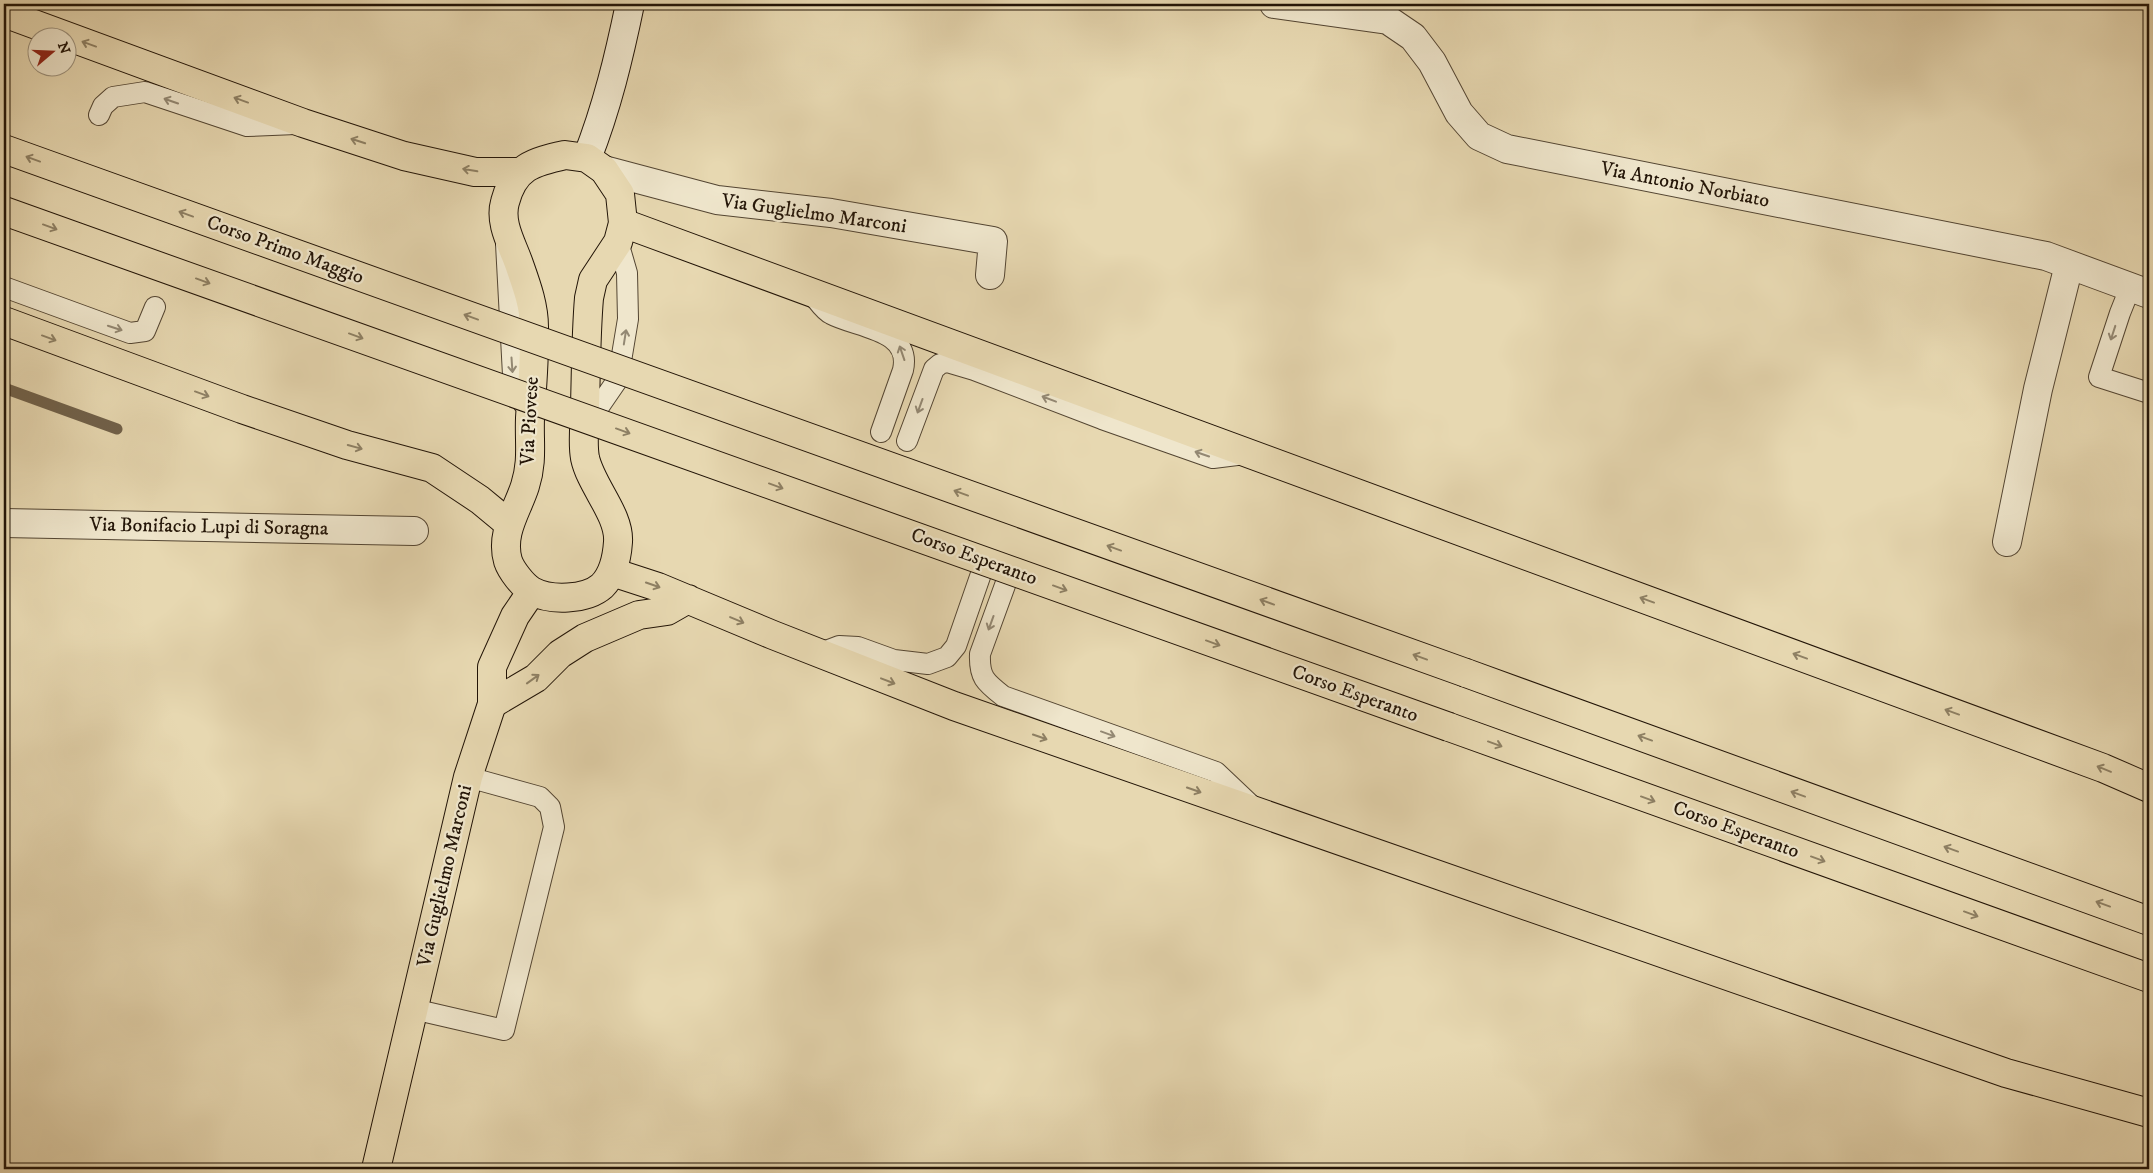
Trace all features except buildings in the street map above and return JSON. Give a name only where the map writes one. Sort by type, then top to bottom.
[{"type":"main road","points":[[4,12],[304,124],[404,156],[475,172],[519,172],[537,161],[565,155],[596,164],[620,194],[621,232],[593,280],[589,298],[585,458],[595,485],[614,520],[619,541],[612,572],[601,586],[586,593],[564,599],[532,591]]},
{"type":"main road","name":"Corso Primo Maggio","points":[[4,149],[2149,921]]},
{"type":"main road","name":"Via Piovese","points":[[519,172],[504,204],[505,229],[530,297],[534,325],[530,424],[531,460],[525,487],[509,524],[506,539],[508,562],[520,579],[532,591]]},
{"type":"main road","name":"Corso Esperanto","points":[[4,211],[2149,978]]},
{"type":"main road","points":[[621,232],[700,253],[809,291],[2094,765],[2149,788]]},
{"type":"main road","points":[[4,321],[242,409],[347,445],[432,468],[480,500],[509,524]]},
{"type":"main road","points":[[612,572],[658,587],[818,654],[954,706],[1260,814],[2006,1073],[2149,1112]]},
{"type":"main road","name":"Via Guglielmo Marconi","points":[[376,1169],[468,777],[492,704],[492,667],[515,616],[532,591]]},
{"type":"main road","points":[[492,704],[536,678],[560,654],[585,638],[638,615],[667,611],[688,600]]},
{"type":"street","points":[[596,164],[601,123],[614,80],[630,4]]},
{"type":"street","name":"Via Antonio Norbiato","points":[[1274,4],[1388,20],[1413,37],[1432,62],[1459,113],[1479,136],[1507,149],[2046,256],[2140,291]]},
{"type":"street","name":"Via Guglielmo Marconi","points":[[596,164],[717,200],[831,213],[993,242],[990,275]]},
{"type":"street","points":[[2007,542],[2038,389],[2069,265]]},
{"type":"street","name":"Via Bonifacio Lupi di Soragna","points":[[4,523],[414,531]]},
{"type":"lane","points":[[99,115],[103,106],[113,97],[145,92],[247,126],[304,124]]},
{"type":"lane","points":[[585,427],[618,379],[628,318],[627,274],[621,232]]},
{"type":"lane","points":[[4,287],[130,333],[145,331],[155,307]]},
{"type":"lane","points":[[809,291],[829,314],[894,338],[903,349],[905,362],[903,370],[882,432]]},
{"type":"lane","points":[[2140,291],[2120,313],[2099,377],[2149,393]]},
{"type":"lane","points":[[907,441],[934,370],[940,364],[947,362],[974,370],[1102,419],[1213,458],[1249,453]]},
{"type":"lane","points":[[818,654],[839,646],[858,647],[894,660],[928,664],[947,657],[956,646],[983,568]]},
{"type":"lane","points":[[1008,577],[980,654],[979,667],[985,682],[1003,696],[1216,772],[1260,814]]},
{"type":"lane","points":[[413,1009],[504,1030],[554,827],[550,807],[540,797],[468,777]]},
{"type":"waterway","points":[[4,388],[117,429]]}]
